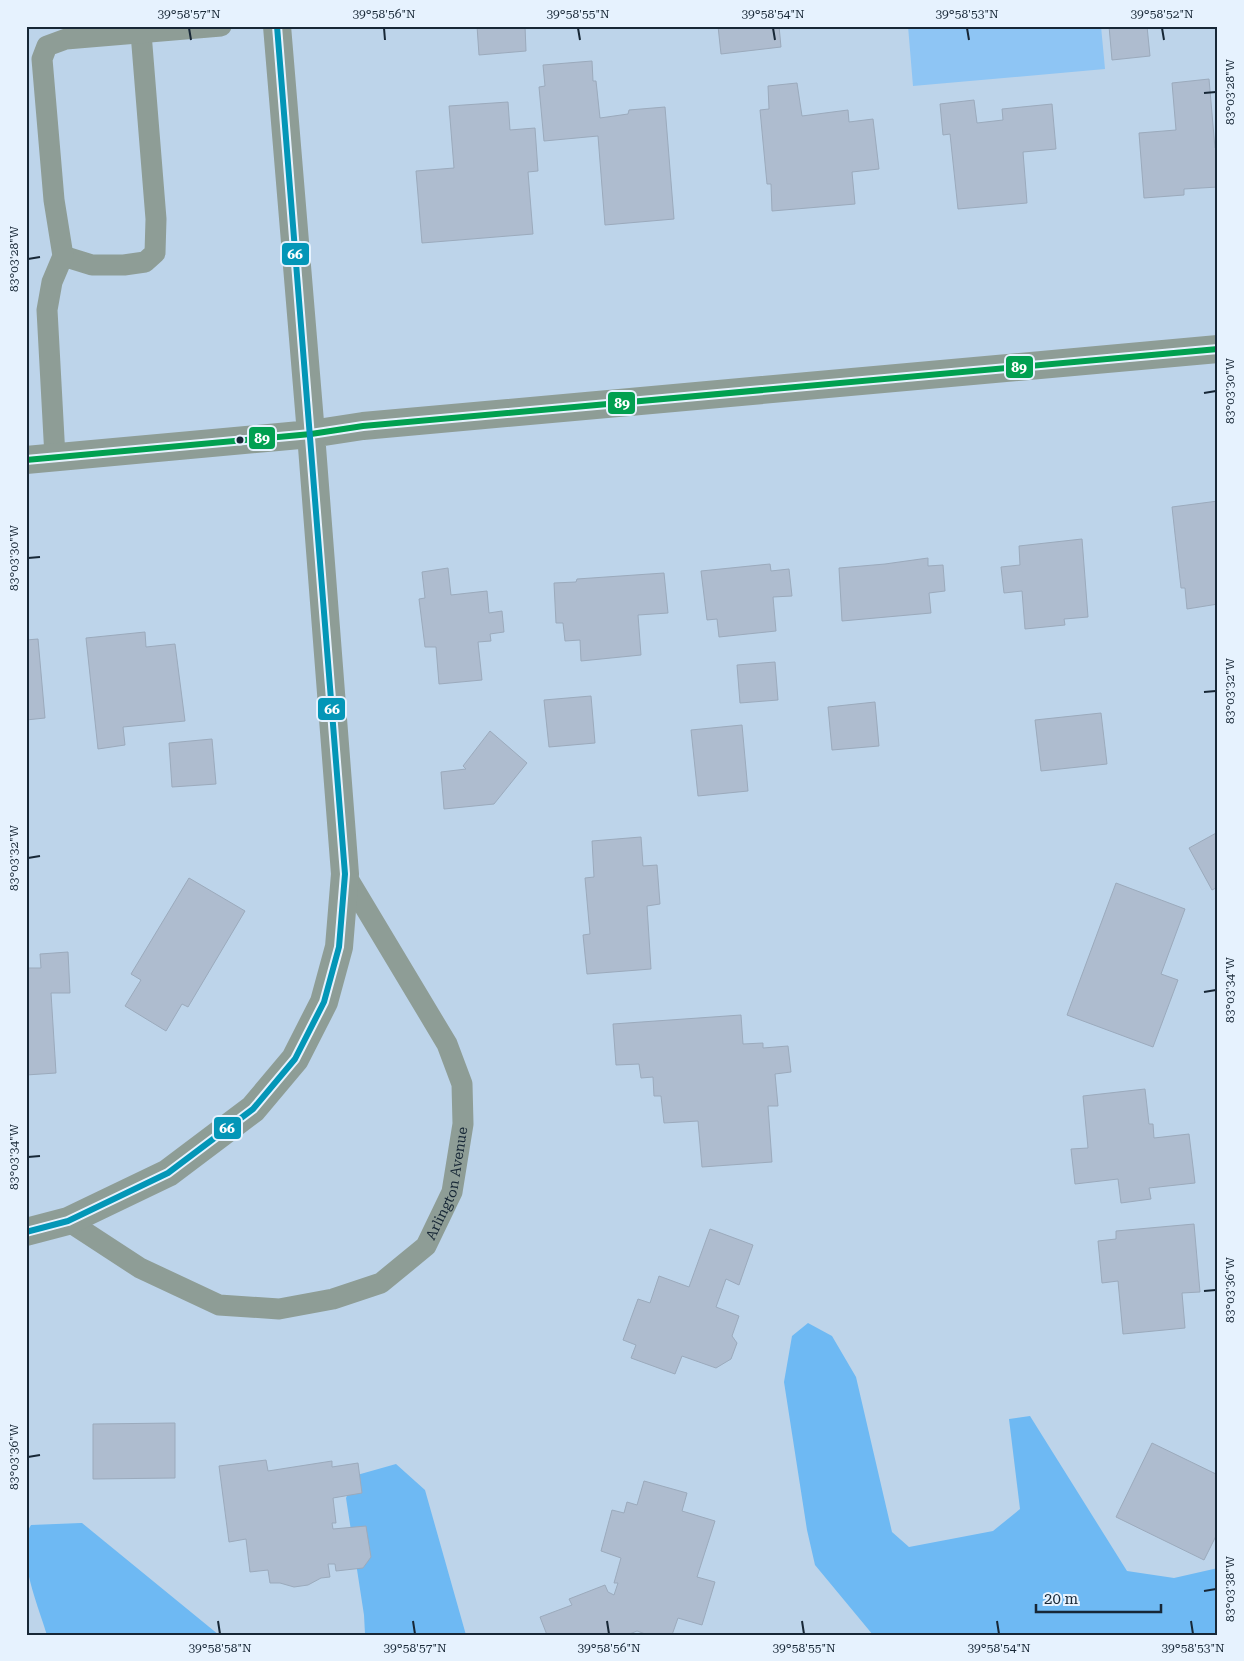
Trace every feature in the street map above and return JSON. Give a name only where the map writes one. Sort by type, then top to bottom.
[{"type":"street","name":"Arlington Avenue","points":[[26,1232],[68,1222],[168,1174],[253,1109],[295,1059],[324,1002],[339,947],[345,874],[277,26]]},
{"type":"street","points":[[26,460],[311,434],[363,426],[1218,349]]},
{"type":"lane","points":[[55,457],[47,310],[52,282],[63,256],[54,200],[42,59],[47,46],[66,39],[221,26]]},
{"type":"lane","points":[[63,256],[92,266],[124,265],[145,262],[155,253],[156,219],[140,33]]},
{"type":"lane","name":"Arlington Avenue","points":[[68,1222],[140,1268],[219,1305],[279,1309],[332,1299],[381,1282],[426,1246],[452,1192],[463,1124],[462,1084],[447,1044],[345,874]]},
{"type":"shaded area","points":[[908,26],[1101,26],[1105,69],[913,86]]},
{"type":"shaded area","points":[[808,1323],[832,1336],[856,1377],[892,1532],[909,1547],[993,1531],[1020,1509],[1009,1419],[1030,1416],[1127,1571],[1174,1578],[1218,1568],[1218,1635],[873,1635],[815,1565],[807,1530],[784,1382],[792,1336]]},
{"type":"shaded area","points":[[396,1464],[425,1490],[466,1635],[363,1635],[365,1634],[364,1615],[346,1498],[357,1475]]},
{"type":"shaded area","points":[[82,1523],[219,1635],[47,1635],[26,1564],[26,1536],[31,1525]]},
{"type":"building","points":[[477,26],[525,26],[526,51],[479,55]]},
{"type":"building","points":[[718,26],[779,26],[781,47],[721,54]]},
{"type":"building","points":[[1109,26],[1147,26],[1150,56],[1112,60]]},
{"type":"building","points":[[592,61],[593,81],[596,81],[600,118],[628,114],[629,110],[665,107],[674,219],[605,225],[598,136],[544,141],[539,87],[545,86],[543,65]]},
{"type":"building","points":[[1209,79],[1215,148],[1218,147],[1218,187],[1184,189],[1184,195],[1144,198],[1139,133],[1176,130],[1172,83]]},
{"type":"building","points":[[797,83],[802,116],[848,110],[849,122],[873,119],[879,169],[852,172],[855,204],[772,211],[771,184],[767,184],[760,110],[769,109],[768,86]]},
{"type":"building","points":[[974,100],[977,123],[1003,120],[1002,109],[1052,104],[1056,149],[1023,152],[1027,203],[958,209],[950,134],[943,135],[940,104]]},
{"type":"building","points":[[508,102],[510,130],[535,128],[538,171],[528,172],[533,234],[422,243],[416,171],[454,168],[449,106]]},
{"type":"building","points":[[1218,501],[1218,604],[1187,609],[1185,588],[1181,588],[1172,507]]},
{"type":"building","points":[[1082,539],[1088,617],[1064,619],[1065,625],[1025,629],[1022,591],[1004,593],[1001,567],[1020,565],[1019,546]]},
{"type":"building","points":[[928,558],[928,566],[943,565],[945,591],[929,593],[931,613],[842,621],[839,568]]},
{"type":"building","points":[[770,564],[771,571],[789,569],[792,596],[773,597],[776,631],[719,637],[717,619],[707,620],[701,571]]},
{"type":"building","points":[[448,568],[451,595],[487,591],[489,613],[502,611],[504,632],[490,634],[491,641],[478,642],[482,680],[439,684],[436,647],[425,647],[419,599],[425,598],[422,572]]},
{"type":"building","points":[[664,573],[668,613],[638,615],[641,655],[581,661],[580,640],[565,641],[563,623],[556,623],[554,583],[576,582],[577,579]]},
{"type":"building","points":[[145,632],[146,647],[175,644],[185,721],[123,727],[125,745],[98,749],[86,638]]},
{"type":"building","points":[[38,639],[45,718],[26,720],[26,640]]},
{"type":"building","points":[[775,662],[778,700],[740,703],[737,665]]},
{"type":"building","points":[[591,696],[595,743],[549,747],[544,700]]},
{"type":"building","points":[[875,702],[879,746],[832,750],[828,707]]},
{"type":"building","points":[[1101,713],[1107,764],[1041,771],[1035,720]]},
{"type":"building","points":[[742,725],[748,791],[698,796],[691,730]]},
{"type":"building","points":[[490,731],[527,763],[494,804],[444,809],[441,772],[466,769],[463,766]]},
{"type":"building","points":[[212,739],[216,784],[172,787],[169,743]]},
{"type":"building","points":[[1218,832],[1218,887],[1212,890],[1189,848]]},
{"type":"building","points":[[641,837],[643,866],[657,865],[660,904],[647,906],[651,969],[587,974],[583,935],[590,934],[585,878],[594,877],[592,841]]},
{"type":"building","points":[[189,878],[245,911],[188,1007],[182,1004],[166,1031],[125,1006],[141,980],[131,974]]},
{"type":"building","points":[[1116,883],[1185,909],[1161,974],[1178,980],[1153,1047],[1067,1015]]},
{"type":"building","points":[[68,952],[70,993],[51,993],[56,1073],[26,1075],[26,968],[41,968],[40,954]]},
{"type":"building","points":[[741,1015],[743,1044],[763,1043],[763,1048],[788,1046],[791,1072],[775,1074],[778,1106],[768,1106],[772,1162],[702,1167],[698,1121],[664,1123],[661,1096],[654,1096],[653,1077],[641,1078],[639,1064],[616,1065],[613,1024]]},
{"type":"building","points":[[1145,1089],[1149,1124],[1153,1124],[1154,1138],[1189,1134],[1195,1183],[1149,1188],[1151,1199],[1121,1203],[1118,1179],[1075,1184],[1071,1149],[1088,1148],[1083,1096]]},
{"type":"building","points":[[1194,1224],[1200,1292],[1182,1293],[1185,1328],[1123,1334],[1118,1281],[1102,1283],[1098,1241],[1116,1239],[1116,1231]]},
{"type":"building","points":[[710,1229],[753,1245],[739,1285],[726,1279],[716,1307],[739,1316],[732,1336],[737,1343],[731,1359],[716,1368],[682,1356],[675,1374],[631,1358],[636,1345],[623,1340],[638,1299],[650,1303],[659,1276],[689,1287]]},
{"type":"building","points":[[175,1423],[175,1478],[93,1479],[93,1424]]},
{"type":"building","points":[[1152,1443],[1218,1475],[1218,1532],[1204,1560],[1116,1517]]},
{"type":"building","points":[[266,1460],[268,1471],[332,1461],[332,1467],[358,1463],[362,1493],[333,1498],[336,1523],[332,1523],[333,1529],[366,1526],[371,1557],[363,1568],[336,1571],[335,1564],[328,1564],[330,1577],[321,1578],[308,1585],[294,1587],[280,1583],[270,1583],[268,1570],[250,1572],[246,1539],[229,1542],[219,1466]]},
{"type":"building","points":[[644,1481],[687,1493],[682,1511],[715,1521],[697,1577],[715,1582],[702,1625],[678,1618],[672,1635],[648,1635],[637,1631],[627,1635],[547,1635],[540,1617],[572,1605],[569,1599],[605,1585],[608,1592],[614,1595],[618,1583],[614,1583],[621,1558],[601,1551],[612,1510],[624,1513],[627,1502],[637,1505]]},
{"type":"transit line","name":"66","points":[[26,1232],[68,1221],[168,1173],[253,1109],[295,1059],[324,1002],[339,947],[345,874],[277,26]]},
{"type":"transit line","name":"89","points":[[26,460],[311,434],[363,426],[1218,349]]}]
